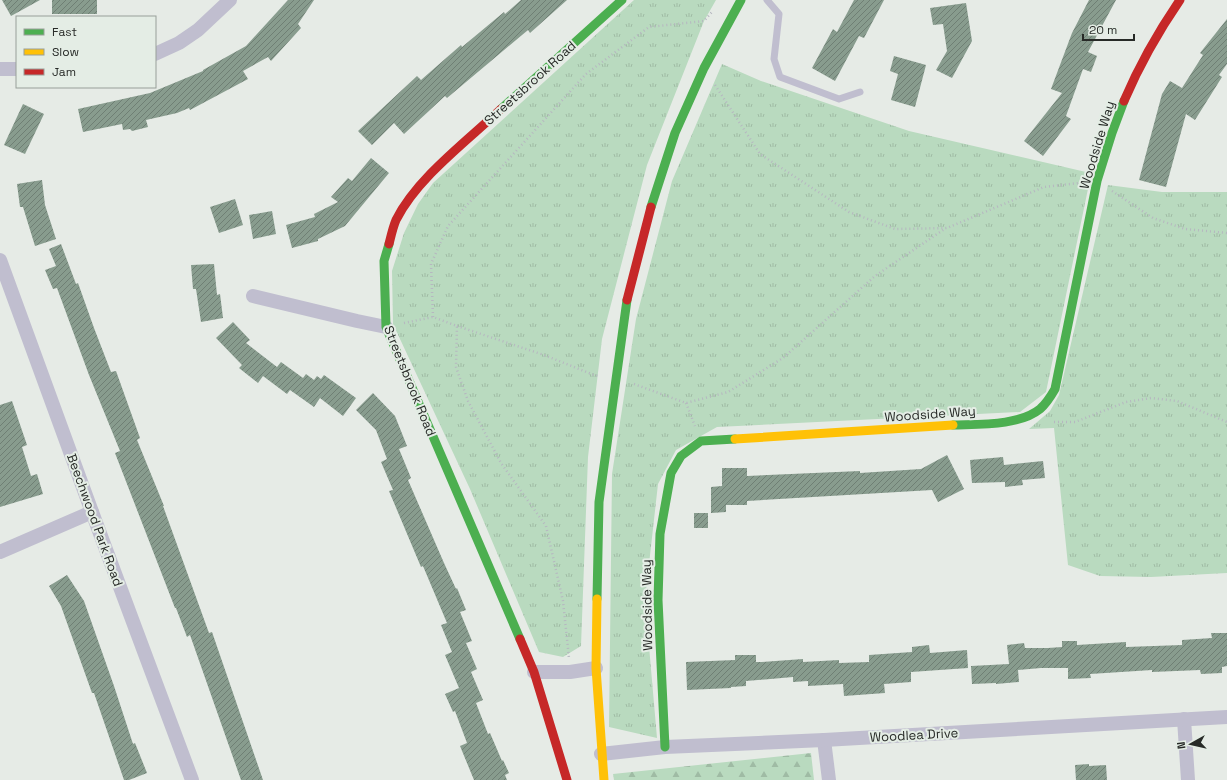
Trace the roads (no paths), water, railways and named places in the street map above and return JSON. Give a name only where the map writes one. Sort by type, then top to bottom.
[{"type":"street","points":[[156,54],[179,43],[198,30],[230,0]]},
{"type":"street","name":"Streetsbrook Road","points":[[567,780],[534,672],[386,327],[384,261],[396,221],[411,197],[435,170],[622,0]]},
{"type":"street","points":[[604,780],[596,668],[598,502],[627,299],[650,214],[675,133],[704,68],[740,0]]},
{"type":"street","name":"Woodside Way","points":[[665,747],[658,600],[660,534],[671,473],[681,456],[701,441],[1004,422],[1032,415],[1049,400],[1055,389],[1097,181],[1115,124],[1131,84],[1148,49],[1165,20],[1180,0]]},
{"type":"street","points":[[0,69],[16,68]]},
{"type":"street","name":"Beechwood Park Road","points":[[0,260],[192,780]]},
{"type":"street","points":[[253,296],[386,327]]},
{"type":"street","points":[[0,552],[92,512]]},
{"type":"street","points":[[534,672],[570,672],[596,668]]},
{"type":"street","name":"Woodlea Drive","points":[[602,754],[665,747],[824,740],[1227,717]]},
{"type":"street","points":[[1184,719],[1188,780]]},
{"type":"street","points":[[824,740],[829,780]]},
{"type":"lane","points":[[768,0],[779,14],[774,59],[780,77],[839,99],[860,92]]}]
